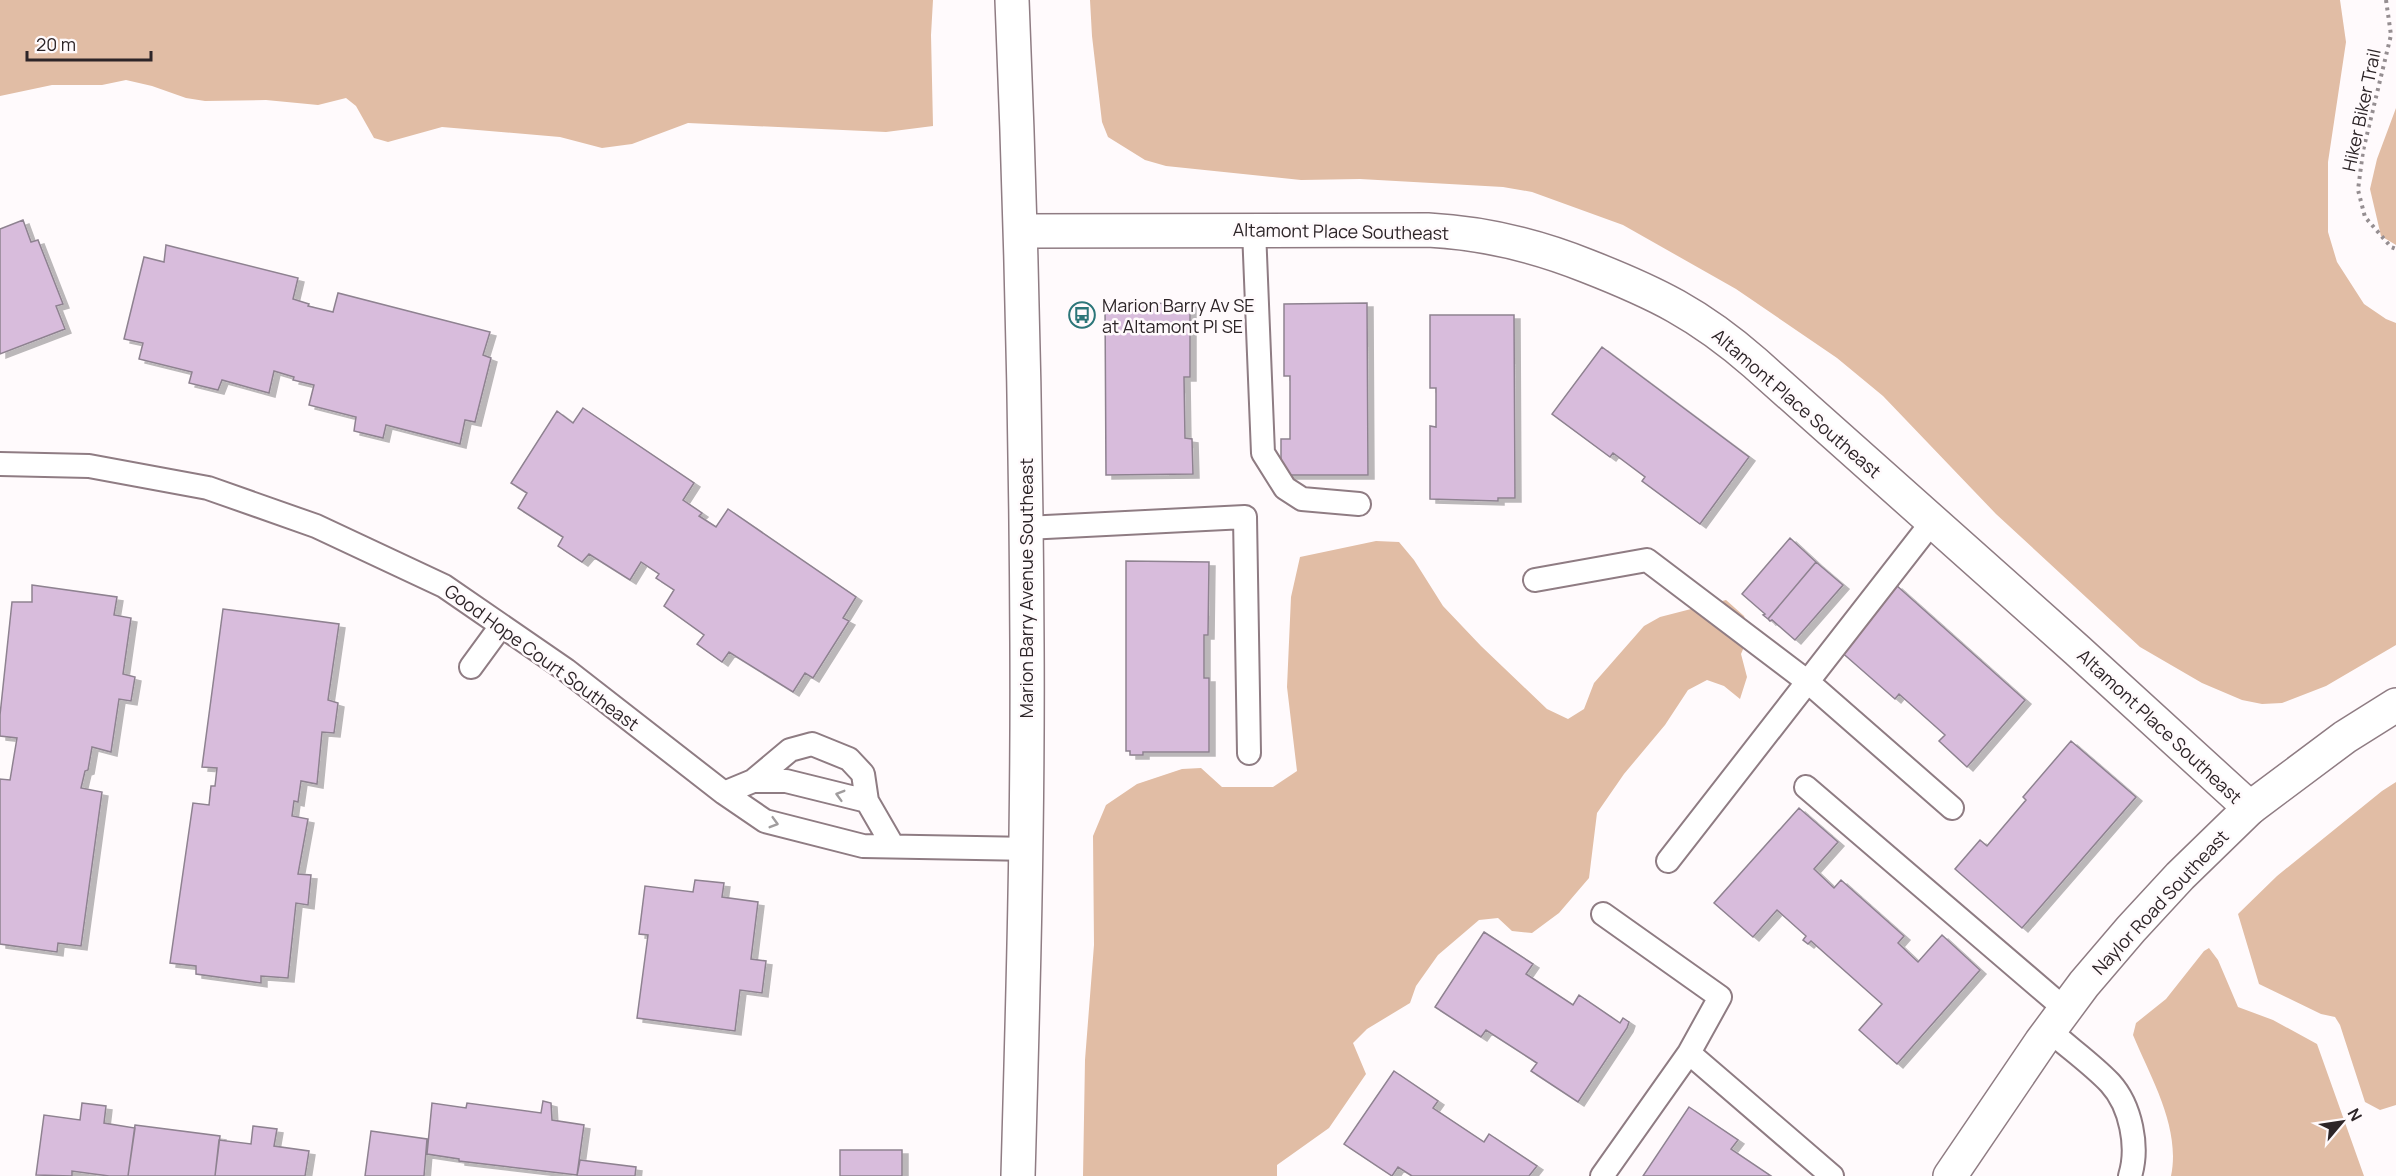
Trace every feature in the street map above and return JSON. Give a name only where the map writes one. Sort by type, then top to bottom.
[{"type":"street","name":"Marion Barry Avenue Southeast","points":[[1012,0],[1022,231],[1026,528],[1026,849],[1018,1176]]},
{"type":"street","name":"Altamont Place Southeast","points":[[1022,231],[1428,230],[1478,234],[1510,240],[1558,254],[1632,283],[1687,311],[1725,337],[2077,650],[2250,808]]},
{"type":"street","name":"Naylor Road Southeast","points":[[1950,1176],[2057,1020],[2131,929],[2180,876],[2250,808],[2345,737],[2396,705]]},
{"type":"lane","points":[[1254,230],[1263,453],[1285,488],[1302,499],[1359,504]]},
{"type":"lane","name":"Good Hope Court Southeast","points":[[0,464],[89,466],[208,488],[327,531],[444,586],[566,670],[724,792],[765,820],[863,846],[1026,849]]},
{"type":"lane","points":[[1026,528],[1245,517],[1249,753]]},
{"type":"lane","points":[[1668,861],[1932,522]]},
{"type":"lane","points":[[1535,580],[1647,560],[1808,682],[1952,808]]},
{"type":"lane","points":[[471,667],[501,626]]},
{"type":"lane","points":[[724,792],[753,781],[790,750],[812,744],[849,759],[863,774],[867,801],[893,846]]},
{"type":"lane","points":[[753,781],[786,781],[867,801]]},
{"type":"lane","points":[[1806,788],[2057,1020],[2111,1084],[2126,1111],[2134,1150],[2130,1176]]},
{"type":"lane","points":[[1602,1176],[1689,1053],[1720,997],[1603,914]]},
{"type":"lane","points":[[1689,1053],[1832,1176]]},
{"type":"path","name":"Hiker Biker Trail","points":[[2386,0],[2391,35],[2363,151],[2358,190],[2365,217],[2391,247],[2396,249]]},
{"type":"shaded area","points":[[0,0],[933,0],[931,35],[933,126],[886,132],[688,123],[632,144],[602,148],[560,137],[442,127],[388,142],[374,138],[356,106],[346,98],[318,105],[266,100],[205,101],[186,98],[126,80],[102,85],[52,85],[0,96]]},
{"type":"shaded area","points":[[1090,0],[2340,0],[2346,42],[2328,162],[2328,232],[2337,262],[2364,304],[2396,323],[2396,645],[2326,686],[2282,703],[2262,704],[2242,700],[2202,683],[2140,647],[1996,514],[1883,396],[1837,358],[1736,289],[1623,225],[1532,192],[1503,187],[1360,179],[1301,180],[1166,166],[1145,160],[1108,137],[1102,122]]},
{"type":"shaded area","points":[[2396,108],[2396,245],[2381,236],[2370,189],[2377,159]]},
{"type":"shaded area","points":[[1376,541],[1399,542],[1414,560],[1443,606],[1481,646],[1547,709],[1568,719],[1584,709],[1594,683],[1644,626],[1660,617],[1726,600],[1744,616],[1750,633],[1741,654],[1747,677],[1740,699],[1724,686],[1707,680],[1688,690],[1665,725],[1624,774],[1597,813],[1589,878],[1559,913],[1532,933],[1512,931],[1498,918],[1479,920],[1438,955],[1416,986],[1410,1003],[1367,1029],[1353,1043],[1366,1074],[1329,1128],[1277,1165],[1277,1176],[1083,1176],[1085,1060],[1094,945],[1093,836],[1106,805],[1137,784],[1182,769],[1201,768],[1222,787],[1273,787],[1297,771],[1287,687],[1291,597],[1300,557]]},
{"type":"shaded area","points":[[2396,782],[2396,1105],[2380,1110],[2365,1102],[2340,1025],[2335,1017],[2321,1014],[2259,984],[2238,914],[2277,876]]},
{"type":"shaded area","points":[[2209,948],[2218,960],[2238,1007],[2273,1020],[2317,1044],[2364,1176],[2171,1176],[2172,1140],[2168,1122],[2156,1086],[2133,1035],[2136,1023],[2166,999],[2204,951]]},
{"type":"building","points":[[23,220],[31,242],[38,240],[63,304],[56,306],[65,329],[0,354],[0,229]]},
{"type":"building","points":[[166,245],[298,278],[293,299],[309,304],[308,306],[333,312],[338,293],[490,332],[483,355],[491,358],[475,422],[465,420],[460,444],[386,425],[383,438],[354,431],[356,417],[309,405],[314,385],[293,380],[294,377],[274,371],[269,393],[222,380],[218,390],[189,383],[192,372],[139,359],[143,343],[124,339],[144,257],[164,262]]},
{"type":"building","points":[[1190,303],[1190,377],[1184,377],[1185,438],[1192,439],[1193,474],[1106,475],[1105,304]]},
{"type":"building","points":[[1367,303],[1368,475],[1281,475],[1281,439],[1290,439],[1290,376],[1284,376],[1284,304]]},
{"type":"building","points":[[1430,315],[1514,315],[1515,498],[1498,498],[1498,501],[1430,499],[1430,426],[1436,427],[1436,388],[1430,388]]},
{"type":"building","points":[[1602,347],[1749,457],[1700,524],[1642,481],[1645,477],[1613,453],[1610,457],[1552,414]]},
{"type":"building","points":[[583,408],[694,483],[683,500],[702,513],[699,516],[716,527],[728,509],[856,597],[843,618],[849,621],[813,678],[805,673],[793,692],[729,652],[722,662],[697,644],[704,635],[664,606],[674,590],[656,578],[659,574],[641,562],[630,580],[589,554],[582,562],[558,546],[563,537],[518,508],[527,493],[511,483],[557,411],[573,423]]},
{"type":"building","points":[[1790,538],[1816,562],[1768,619],[1742,594]]},
{"type":"building","points":[[1126,561],[1209,562],[1208,635],[1204,635],[1204,678],[1209,678],[1209,752],[1143,752],[1143,755],[1130,755],[1130,751],[1126,751]]},
{"type":"building","points":[[1816,562],[1843,585],[1795,640],[1768,619]]},
{"type":"building","points":[[32,585],[117,597],[114,615],[131,618],[123,674],[135,677],[131,701],[119,699],[111,752],[92,747],[88,770],[85,771],[81,788],[102,792],[81,946],[58,943],[57,952],[0,944],[0,779],[10,780],[17,738],[0,736],[0,715],[12,602],[32,602]]},
{"type":"building","points":[[1896,585],[2025,700],[1967,767],[1939,741],[1945,735],[1899,694],[1895,699],[1839,650]]},
{"type":"building","points":[[223,609],[339,624],[328,700],[338,703],[334,733],[322,732],[317,784],[301,781],[298,802],[294,801],[292,816],[308,819],[298,874],[311,875],[308,905],[296,903],[288,978],[261,976],[261,983],[196,974],[196,966],[170,963],[193,803],[209,805],[211,786],[215,786],[217,768],[202,767]]},
{"type":"building","points":[[2071,741],[2136,797],[2022,928],[1955,869],[1980,840],[1987,846],[2026,800],[2023,797]]},
{"type":"building","points":[[1799,808],[1838,842],[1814,869],[1834,888],[1841,880],[1904,936],[1898,943],[1918,962],[1942,935],[1980,970],[1897,1064],[1859,1030],[1882,1004],[1811,941],[1808,944],[1803,940],[1806,936],[1777,910],[1753,937],[1714,903]]},
{"type":"building","points":[[695,880],[724,883],[722,897],[758,902],[751,959],[766,961],[762,993],[740,990],[735,1031],[637,1018],[648,935],[639,934],[645,886],[693,892]]},
{"type":"building","points":[[1484,932],[1533,964],[1526,974],[1573,1005],[1579,995],[1620,1023],[1623,1018],[1629,1022],[1578,1102],[1531,1071],[1537,1063],[1486,1030],[1481,1037],[1435,1007]]},
{"type":"building","points":[[1394,1071],[1438,1101],[1433,1108],[1484,1142],[1489,1134],[1537,1166],[1529,1176],[1412,1176],[1398,1167],[1392,1176],[1344,1144]]},
{"type":"building","points":[[543,1101],[551,1103],[552,1120],[584,1125],[577,1175],[459,1161],[459,1159],[427,1154],[432,1103],[466,1108],[467,1103],[541,1113]]},
{"type":"building","points":[[82,1103],[106,1106],[104,1123],[135,1128],[128,1176],[72,1171],[72,1176],[36,1175],[44,1115],[80,1120]]},
{"type":"building","points":[[1689,1107],[1738,1140],[1731,1149],[1771,1176],[1643,1176]]},
{"type":"building","points":[[135,1125],[220,1136],[215,1176],[128,1176]]},
{"type":"building","points":[[253,1126],[277,1129],[274,1146],[309,1151],[305,1176],[215,1176],[219,1140],[251,1144]]},
{"type":"building","points":[[371,1131],[427,1139],[424,1176],[365,1176]]},
{"type":"building","points":[[840,1150],[902,1150],[902,1176],[840,1176]]},
{"type":"building","points":[[580,1160],[636,1167],[635,1176],[577,1176]]},
{"type":"place","name":"Marion Barry Av SE at Altamont Pl SE","points":[[1082,315]]}]
